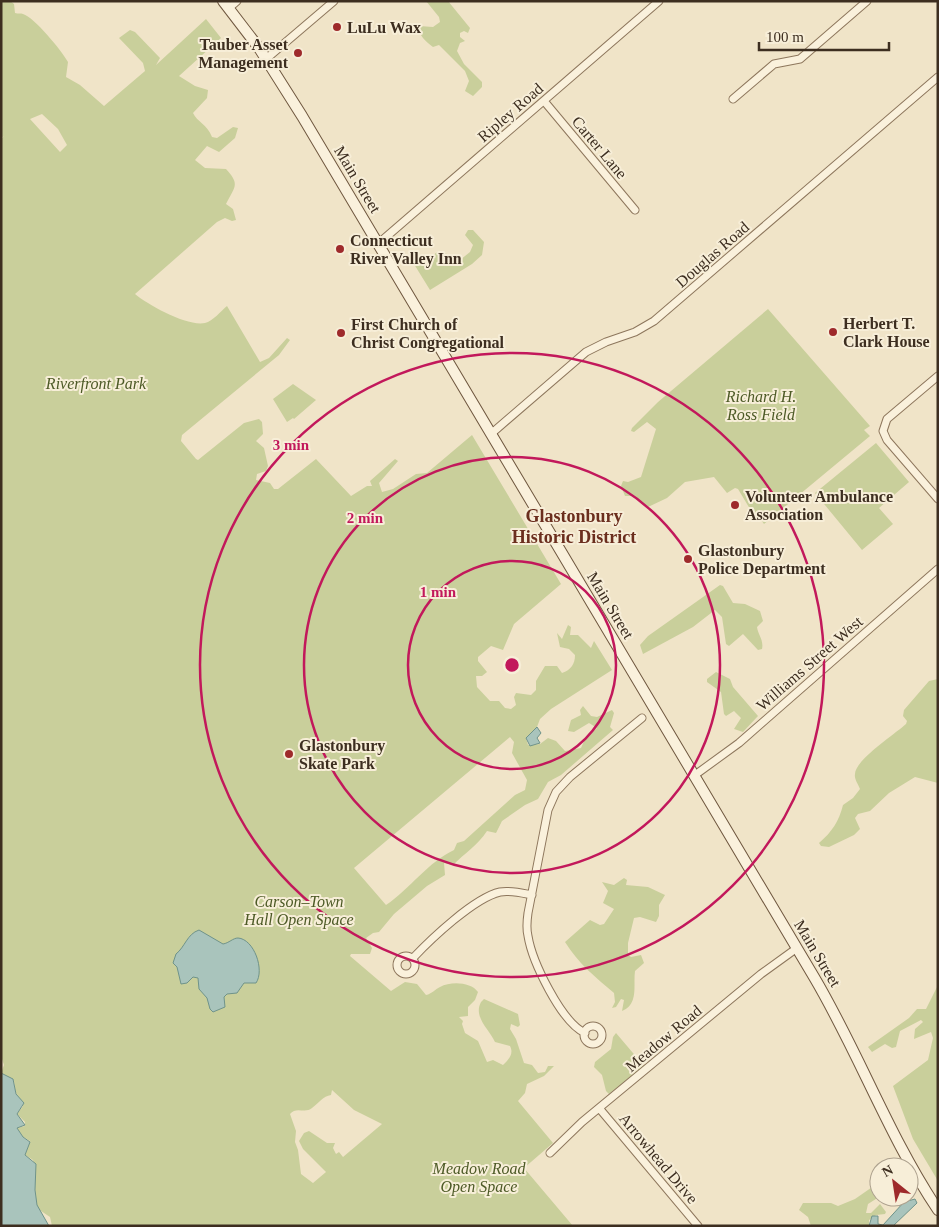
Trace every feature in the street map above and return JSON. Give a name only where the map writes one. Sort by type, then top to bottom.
[{"type":"main road","name":"Main Street","points":[[230,4],[266,58],[378,243],[797,948],[847,1036],[913,1170],[938,1210]]},
{"type":"street","points":[[266,58],[334,1]]},
{"type":"street","name":"Ripley Road","points":[[378,243],[659,1]]},
{"type":"street","points":[[733,99],[774,64],[800,59],[867,1]]},
{"type":"street","name":"Douglas Road","points":[[492,433],[586,352],[606,342],[635,332],[654,321],[938,77]]},
{"type":"street","name":"Carter Lane","points":[[544,101],[635,210]]},
{"type":"street","points":[[938,376],[887,419],[883,428],[887,440],[938,499]]},
{"type":"street","name":"Williams Street West","points":[[695,775],[738,743],[938,569]]},
{"type":"street","points":[[585,1033],[570,1023],[559,1008],[532,951],[527,928],[548,810],[553,797],[564,782],[642,718],[656,709]]},
{"type":"street","points":[[413,958],[443,927],[493,894],[504,892],[532,895]]},
{"type":"street","name":"Meadow Road","points":[[550,1153],[599,1108],[761,974],[797,948]]},
{"type":"street","name":"Arrowhead Drive","points":[[599,1108],[698,1226]]},
{"type":"green space","points":[[10,1],[14,4],[15,13],[28,16],[34,21],[60,50],[68,62],[66,77],[80,85],[104,106],[145,71],[143,63],[119,38],[130,30],[135,32],[160,58],[156,65],[206,19],[221,38],[179,76],[195,86],[208,90],[207,98],[193,113],[212,137],[217,138],[233,127],[238,128],[235,138],[219,152],[207,146],[195,160],[205,168],[226,169],[231,174],[235,186],[226,204],[233,209],[236,220],[232,221],[225,218],[217,222],[135,294],[168,314],[189,322],[205,323],[217,316],[227,306],[260,362],[269,358],[287,338],[290,340],[279,355],[182,435],[181,441],[196,459],[198,460],[244,423],[259,419],[262,422],[263,434],[256,441],[264,448],[268,466],[266,471],[257,474],[256,480],[270,483],[274,489],[278,489],[316,459],[351,496],[367,486],[372,486],[370,481],[395,459],[398,461],[379,483],[382,492],[393,489],[416,474],[427,473],[472,435],[561,584],[514,624],[503,650],[491,646],[478,657],[478,661],[487,672],[482,676],[476,676],[477,687],[490,701],[499,701],[505,708],[511,709],[516,705],[514,697],[516,693],[531,695],[536,690],[536,681],[545,666],[557,666],[562,673],[572,666],[575,655],[569,649],[560,647],[557,633],[562,639],[568,625],[571,627],[570,635],[578,635],[591,648],[594,641],[612,670],[551,709],[540,719],[537,727],[526,738],[528,745],[540,744],[548,738],[556,741],[565,751],[581,748],[585,739],[597,728],[589,723],[574,732],[568,731],[571,720],[581,715],[580,710],[583,706],[591,716],[597,717],[612,710],[614,713],[610,727],[613,730],[561,775],[548,782],[538,799],[525,805],[502,821],[496,833],[487,831],[453,865],[444,863],[445,875],[427,886],[394,914],[379,932],[373,933],[366,938],[372,948],[370,954],[351,954],[350,956],[391,991],[405,982],[417,984],[426,995],[450,984],[466,984],[475,989],[478,992],[475,1000],[468,1007],[468,1016],[459,1017],[463,1021],[465,1033],[478,1041],[487,1062],[493,1060],[503,1065],[511,1052],[510,1046],[495,1042],[480,1018],[479,1007],[481,1002],[484,999],[518,1014],[520,1025],[518,1027],[511,1024],[510,1029],[516,1039],[524,1063],[532,1065],[538,1073],[545,1072],[548,1066],[554,1066],[544,1076],[527,1084],[525,1093],[518,1101],[553,1143],[524,1168],[573,1226],[52,1226],[50,1217],[38,1209],[35,1196],[33,1160],[25,1155],[30,1141],[23,1137],[17,1128],[25,1126],[25,1122],[17,1114],[23,1106],[15,1091],[14,1081],[1,1073],[4,1065],[1,1056],[1,139],[4,136],[1,138],[1,2]],"holes":[[[42,114],[58,129],[67,145],[60,152],[30,119]],[[510,737],[514,742],[512,753],[527,780],[525,790],[515,795],[464,841],[457,843],[454,850],[427,868],[395,899],[386,905],[354,868]],[[332,1090],[354,1110],[382,1124],[343,1157],[339,1152],[336,1154],[333,1148],[335,1143],[327,1143],[309,1131],[304,1133],[299,1141],[303,1149],[326,1172],[313,1183],[301,1174],[295,1142],[296,1131],[290,1114],[295,1111],[309,1110],[323,1098],[331,1095]]]},
{"type":"green space","points":[[426,1],[448,1],[470,28],[468,33],[464,31],[460,33],[460,37],[465,41],[460,43],[457,51],[464,64],[482,82],[482,87],[473,96],[465,91],[469,81],[465,71],[439,45],[433,47],[421,35],[419,26],[433,27],[440,22],[439,17]]},
{"type":"green space","points":[[468,230],[473,230],[484,242],[482,255],[472,264],[430,290],[409,256],[415,255],[424,264],[438,251],[447,254],[451,262],[455,264],[470,252],[473,245],[465,235]]},
{"type":"green space","name":"Richard H. Ross Field","points":[[768,309],[870,426],[864,430],[870,436],[764,524],[759,517],[753,514],[738,489],[735,488],[727,493],[714,477],[685,482],[667,498],[648,507],[633,496],[625,496],[621,486],[623,481],[628,482],[641,477],[656,429],[647,422],[634,432],[631,431],[632,428],[658,402]]},
{"type":"green space","points":[[293,384],[316,400],[294,419],[287,422],[273,399]]},
{"type":"green space","points":[[876,443],[909,482],[879,508],[893,524],[862,550],[815,493]]},
{"type":"green space","points":[[720,585],[723,586],[733,603],[745,604],[760,611],[763,621],[757,627],[762,649],[758,650],[743,634],[729,646],[726,644],[722,617],[715,610],[693,627],[643,654],[640,645],[648,636]]},
{"type":"green space","points":[[716,672],[730,679],[733,687],[758,716],[743,732],[734,729],[741,718],[734,711],[726,716],[724,714],[721,692],[707,682],[707,679]]},
{"type":"green space","points":[[938,679],[938,783],[915,777],[889,793],[870,811],[858,814],[855,818],[860,829],[854,835],[829,847],[821,846],[819,843],[834,826],[843,805],[853,798],[860,789],[855,774],[861,762],[906,724],[907,721],[903,716],[904,710],[929,681]]},
{"type":"green space","points":[[624,878],[627,880],[626,885],[648,887],[665,895],[659,905],[659,916],[656,922],[640,917],[634,918],[628,943],[628,955],[631,957],[641,955],[644,963],[635,971],[634,994],[631,1004],[622,1011],[624,1000],[621,999],[616,1007],[612,1008],[615,1002],[614,993],[581,963],[565,942],[590,920],[600,925],[604,924],[614,909],[603,903],[608,891],[602,882],[614,885]]},
{"type":"green space","points":[[938,985],[938,1181],[913,1139],[893,1086],[928,1060],[933,1038],[931,1032],[914,1039],[915,1029],[923,1022],[921,1020],[900,1031],[896,1047],[892,1048],[885,1044],[872,1052],[868,1047],[909,1018],[917,1009],[926,1009]]},
{"type":"green space","points":[[616,1033],[644,1066],[609,1094],[606,1091],[602,1075],[594,1067],[595,1062],[611,1049],[613,1037]]},
{"type":"green space","points":[[869,1189],[869,1203],[866,1213],[871,1213],[877,1207],[882,1207],[886,1212],[885,1214],[876,1215],[869,1220],[869,1226],[811,1226],[808,1217],[799,1210],[803,1203],[831,1203],[838,1206],[855,1199]]},
{"type":"water","points":[[537,727],[541,733],[537,738],[540,743],[530,746],[526,738]]},
{"type":"water","points":[[199,930],[223,944],[236,938],[244,940],[253,949],[258,963],[259,971],[256,983],[244,983],[237,993],[227,994],[224,997],[225,1007],[213,1012],[210,1009],[207,998],[199,989],[198,978],[193,977],[187,983],[181,984],[177,967],[173,963],[176,954],[189,938]]},
{"type":"water","points":[[1,1073],[13,1079],[16,1094],[24,1103],[17,1114],[25,1125],[17,1128],[23,1137],[30,1142],[25,1155],[36,1164],[35,1190],[37,1205],[49,1226],[1,1226]]},
{"type":"water","points":[[899,1207],[913,1207],[893,1226],[869,1226],[872,1216],[878,1216],[878,1224],[883,1225]]},
{"type":"place","name":"LuLu Wax","points":[[337,27]]},
{"type":"place","name":"Tauber Asset Management","points":[[298,53]]},
{"type":"place","name":"Connecticut River Valley Inn","points":[[340,249]]},
{"type":"place","name":"Herbert T. Clark House","points":[[833,332]]},
{"type":"place","name":"First Church of Christ Congregational","points":[[341,333]]},
{"type":"place","name":"Volunteer Ambulance Association","points":[[735,505]]},
{"type":"place","name":"Glastonbury Police Department","points":[[688,559]]},
{"type":"place","name":"Glastonbury Skate Park","points":[[289,754]]},
{"type":"district","name":"Glastonbury Historic District","points":[[574,526]]},
{"type":"park label","name":"Riverfront Park","points":[[96,383]]},
{"type":"park label","name":"Carson–Town Hall Open Space","points":[[299,910]]},
{"type":"park label","name":"Meadow Road Open Space","points":[[479,1177]]}]
